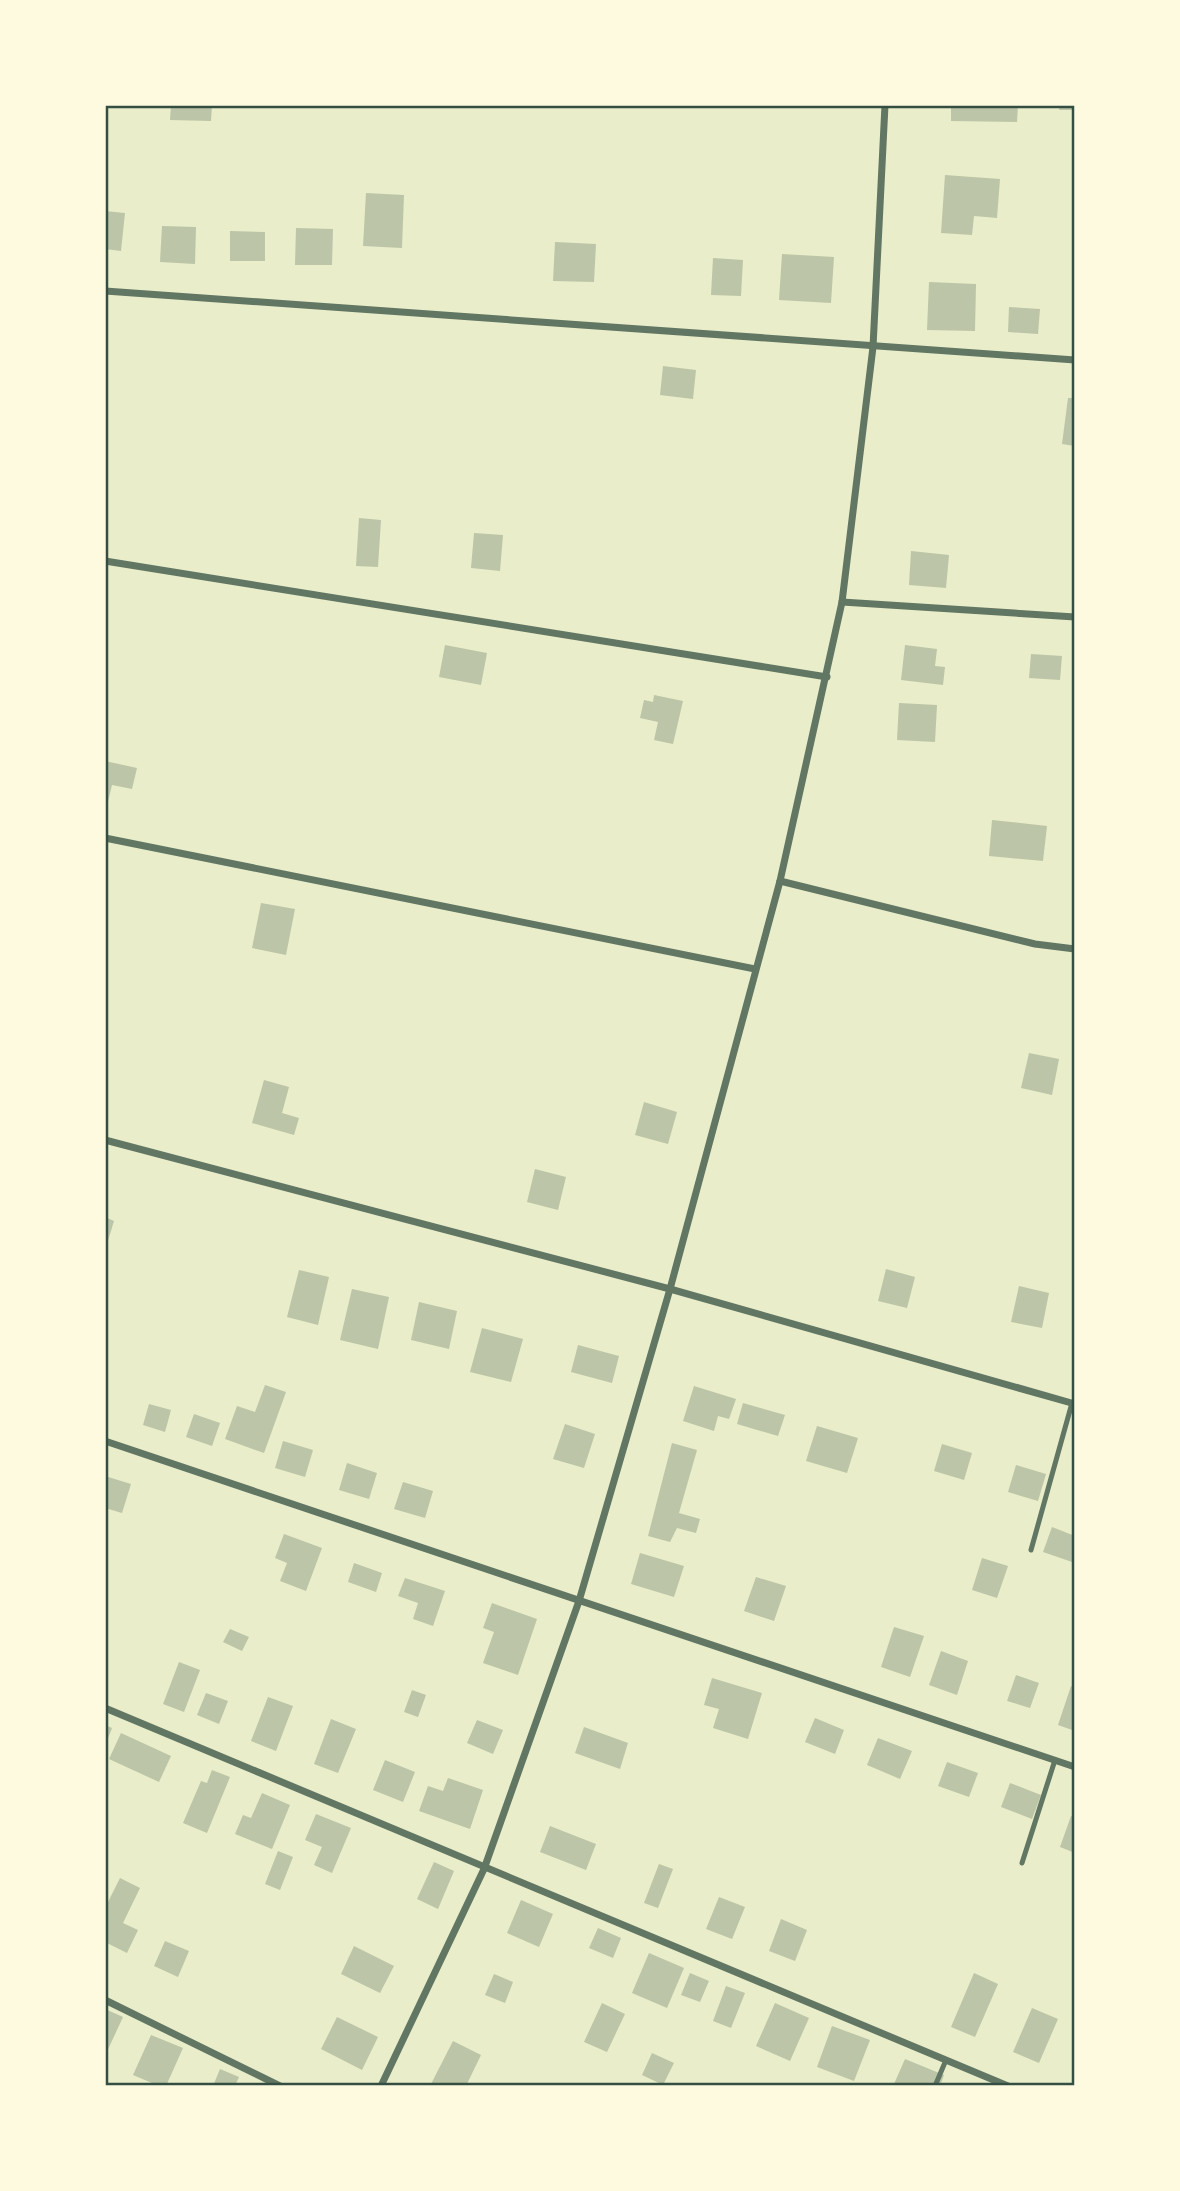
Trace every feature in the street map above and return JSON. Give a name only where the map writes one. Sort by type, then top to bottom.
[{"type":"street","points":[[381,2086],[484,1869],[579,1601],[670,1289],[780,881],[842,602],[873,347],[884,105]]},
{"type":"street","points":[[105,291],[1075,360]]},
{"type":"street","points":[[105,561],[827,677]]},
{"type":"street","points":[[842,602],[1075,617]]},
{"type":"street","points":[[105,838],[755,969]]},
{"type":"street","points":[[780,881],[1035,944],[1075,949]]},
{"type":"street","points":[[105,1140],[670,1289],[1073,1404]]},
{"type":"street","points":[[105,1441],[1075,1767]]},
{"type":"street","points":[[105,1708],[484,1869],[1008,2086]]},
{"type":"street","points":[[105,2000],[280,2086]]},
{"type":"lane","points":[[1031,1550],[1073,1404]]},
{"type":"lane","points":[[1022,1863],[1055,1760]]},
{"type":"lane","points":[[935,2086],[946,2060]]},
{"type":"building","points":[[171,105],[212,105],[211,121],[170,120]]},
{"type":"building","points":[[951,105],[1018,105],[1017,122],[951,121]]},
{"type":"building","points":[[1060,105],[1075,105],[1075,110],[1059,110]]},
{"type":"building","points":[[945,175],[1000,179],[997,218],[974,216],[972,235],[941,233]]},
{"type":"building","points":[[366,193],[404,195],[402,248],[363,246]]},
{"type":"building","points":[[105,211],[125,213],[121,251],[105,249]]},
{"type":"building","points":[[162,226],[196,227],[195,264],[160,262]]},
{"type":"building","points":[[296,228],[333,229],[332,265],[295,265]]},
{"type":"building","points":[[230,231],[265,232],[265,261],[230,261]]},
{"type":"building","points":[[555,242],[596,244],[594,282],[553,281]]},
{"type":"building","points":[[782,254],[834,257],[831,303],[779,300]]},
{"type":"building","points":[[713,258],[743,260],[741,296],[711,295]]},
{"type":"building","points":[[929,282],[976,284],[975,331],[927,330]]},
{"type":"building","points":[[1009,307],[1040,309],[1038,334],[1008,332]]},
{"type":"building","points":[[663,366],[696,370],[693,399],[660,395]]},
{"type":"building","points":[[1068,398],[1075,398],[1075,446],[1062,444]]},
{"type":"building","points":[[359,518],[381,520],[378,567],[356,566]]},
{"type":"building","points":[[474,533],[503,535],[500,571],[471,568]]},
{"type":"building","points":[[911,551],[949,555],[946,588],[909,585]]},
{"type":"building","points":[[445,645],[487,653],[481,685],[439,677]]},
{"type":"building","points":[[905,645],[937,649],[935,666],[945,667],[943,685],[901,680]]},
{"type":"building","points":[[1031,654],[1062,656],[1060,680],[1029,678]]},
{"type":"building","points":[[654,695],[683,701],[673,744],[654,740],[658,722],[640,718],[644,700],[653,702]]},
{"type":"building","points":[[899,703],[937,705],[935,742],[897,740]]},
{"type":"building","points":[[105,761],[137,768],[132,789],[112,785],[106,810]]},
{"type":"building","points":[[992,820],[1047,826],[1043,861],[989,856]]},
{"type":"building","points":[[261,903],[295,909],[286,955],[252,948]]},
{"type":"building","points":[[1029,1053],[1059,1059],[1052,1095],[1021,1088]]},
{"type":"building","points":[[264,1080],[289,1087],[282,1113],[299,1118],[294,1135],[252,1123]]},
{"type":"building","points":[[644,1102],[677,1112],[668,1144],[635,1135]]},
{"type":"building","points":[[535,1169],[566,1177],[558,1210],[527,1202]]},
{"type":"building","points":[[105,1217],[114,1221],[106,1247],[105,1247]]},
{"type":"building","points":[[886,1269],[915,1277],[907,1308],[878,1301]]},
{"type":"building","points":[[299,1270],[329,1277],[318,1325],[287,1317]]},
{"type":"building","points":[[1019,1286],[1049,1293],[1042,1328],[1011,1322]]},
{"type":"building","points":[[352,1289],[389,1297],[378,1349],[340,1340]]},
{"type":"building","points":[[419,1302],[457,1311],[449,1349],[411,1340]]},
{"type":"building","points":[[482,1328],[523,1339],[511,1382],[470,1372]]},
{"type":"building","points":[[578,1345],[619,1356],[612,1383],[571,1372]]},
{"type":"building","points":[[265,1385],[286,1392],[264,1453],[225,1439],[237,1406],[255,1412]]},
{"type":"building","points":[[694,1386],[736,1399],[729,1419],[718,1416],[714,1431],[683,1421]]},
{"type":"building","points":[[743,1403],[785,1415],[778,1436],[737,1424]]},
{"type":"building","points":[[149,1404],[171,1410],[165,1432],[143,1425]]},
{"type":"building","points":[[194,1414],[220,1423],[212,1446],[186,1437]]},
{"type":"building","points":[[565,1424],[595,1434],[584,1468],[553,1459]]},
{"type":"building","points":[[817,1426],[858,1438],[847,1473],[806,1461]]},
{"type":"building","points":[[283,1441],[313,1450],[305,1477],[275,1468]]},
{"type":"building","points":[[672,1443],[697,1450],[679,1513],[700,1519],[696,1533],[677,1528],[670,1542],[648,1536]]},
{"type":"building","points":[[942,1444],[972,1453],[964,1480],[934,1471]]},
{"type":"building","points":[[347,1463],[377,1473],[369,1499],[339,1490]]},
{"type":"building","points":[[1016,1465],[1046,1474],[1038,1501],[1008,1492]]},
{"type":"building","points":[[105,1476],[131,1484],[122,1513],[105,1508]]},
{"type":"building","points":[[403,1482],[433,1491],[425,1518],[394,1509]]},
{"type":"building","points":[[1052,1527],[1075,1536],[1075,1563],[1043,1552]]},
{"type":"building","points":[[284,1534],[322,1548],[306,1591],[280,1581],[287,1563],[275,1558]]},
{"type":"building","points":[[640,1553],[684,1566],[674,1597],[631,1584]]},
{"type":"building","points":[[982,1558],[1008,1566],[997,1598],[972,1590]]},
{"type":"building","points":[[354,1563],[382,1573],[376,1592],[348,1582]]},
{"type":"building","points":[[756,1577],[786,1586],[774,1621],[744,1611]]},
{"type":"building","points":[[405,1578],[445,1591],[433,1626],[413,1619],[418,1603],[398,1596]]},
{"type":"building","points":[[492,1603],[537,1619],[518,1675],[483,1663],[494,1632],[483,1628]]},
{"type":"building","points":[[894,1627],[924,1636],[910,1677],[881,1667]]},
{"type":"building","points":[[230,1629],[249,1637],[242,1651],[223,1642]]},
{"type":"building","points":[[941,1651],[968,1661],[957,1695],[929,1685]]},
{"type":"building","points":[[179,1662],[200,1670],[184,1712],[163,1704]]},
{"type":"building","points":[[1016,1675],[1039,1683],[1030,1708],[1007,1701]]},
{"type":"building","points":[[712,1678],[762,1693],[748,1739],[713,1728],[719,1709],[704,1705]]},
{"type":"building","points":[[1071,1686],[1075,1687],[1075,1731],[1058,1725]]},
{"type":"building","points":[[412,1690],[426,1695],[418,1717],[404,1712]]},
{"type":"building","points":[[206,1693],[228,1701],[219,1724],[197,1715]]},
{"type":"building","points":[[268,1697],[293,1706],[276,1751],[251,1741]]},
{"type":"building","points":[[815,1718],[844,1730],[835,1754],[805,1742]]},
{"type":"building","points":[[331,1719],[356,1729],[338,1773],[314,1764]]},
{"type":"building","points":[[477,1720],[503,1730],[493,1754],[467,1743]]},
{"type":"building","points":[[105,1725],[112,1728],[105,1746]]},
{"type":"building","points":[[584,1727],[628,1743],[620,1769],[575,1753]]},
{"type":"building","points":[[121,1733],[171,1756],[159,1782],[109,1759]]},
{"type":"building","points":[[878,1738],[912,1751],[900,1779],[867,1765]]},
{"type":"building","points":[[385,1760],[415,1772],[403,1802],[373,1790]]},
{"type":"building","points":[[947,1762],[978,1773],[969,1797],[938,1786]]},
{"type":"building","points":[[212,1770],[230,1777],[207,1833],[183,1823],[201,1781],[207,1783]]},
{"type":"building","points":[[448,1778],[483,1790],[470,1829],[419,1811],[428,1786],[443,1791]]},
{"type":"building","points":[[1010,1783],[1041,1795],[1032,1819],[1001,1807]]},
{"type":"building","points":[[262,1793],[290,1805],[272,1849],[235,1834],[243,1815],[251,1818]]},
{"type":"building","points":[[316,1814],[351,1828],[332,1873],[314,1865],[322,1847],[305,1840]]},
{"type":"building","points":[[1071,1816],[1075,1818],[1075,1853],[1060,1847]]},
{"type":"building","points":[[550,1826],[596,1844],[586,1870],[540,1852]]},
{"type":"building","points":[[278,1851],[293,1857],[280,1890],[265,1884]]},
{"type":"building","points":[[434,1862],[454,1871],[438,1909],[417,1899]]},
{"type":"building","points":[[659,1864],[673,1869],[658,1908],[644,1903]]},
{"type":"building","points":[[120,1878],[140,1888],[123,1923],[138,1930],[127,1953],[105,1942],[105,1908]]},
{"type":"building","points":[[719,1897],[745,1907],[732,1939],[706,1929]]},
{"type":"building","points":[[521,1900],[553,1914],[539,1947],[507,1933]]},
{"type":"building","points":[[781,1919],[807,1930],[795,1961],[769,1951]]},
{"type":"building","points":[[598,1928],[621,1938],[613,1958],[589,1948]]},
{"type":"building","points":[[165,1941],[189,1951],[178,1977],[154,1966]]},
{"type":"building","points":[[354,1946],[394,1966],[380,1993],[341,1974]]},
{"type":"building","points":[[649,1953],[684,1968],[667,2008],[632,1993]]},
{"type":"building","points":[[690,1973],[709,1981],[700,2002],[681,1995]]},
{"type":"building","points":[[974,1973],[998,1984],[975,2037],[951,2027]]},
{"type":"building","points":[[494,1974],[513,1982],[505,2003],[485,1995]]},
{"type":"building","points":[[726,1986],[745,1993],[731,2028],[713,2021]]},
{"type":"building","points":[[602,2003],[625,2014],[607,2052],[584,2042]]},
{"type":"building","points":[[775,2003],[809,2018],[790,2061],[756,2046]]},
{"type":"building","points":[[1032,2008],[1058,2019],[1039,2063],[1013,2052]]},
{"type":"building","points":[[105,2009],[123,2017],[105,2056]]},
{"type":"building","points":[[337,2017],[378,2037],[362,2070],[321,2049]]},
{"type":"building","points":[[832,2026],[870,2040],[854,2081],[817,2067]]},
{"type":"building","points":[[151,2035],[183,2048],[166,2086],[159,2086],[133,2075]]},
{"type":"building","points":[[453,2041],[481,2055],[466,2086],[430,2086]]},
{"type":"building","points":[[652,2053],[674,2063],[663,2085],[642,2075]]},
{"type":"building","points":[[905,2059],[944,2075],[940,2086],[894,2084]]},
{"type":"building","points":[[220,2069],[239,2077],[235,2086],[213,2086]]}]
